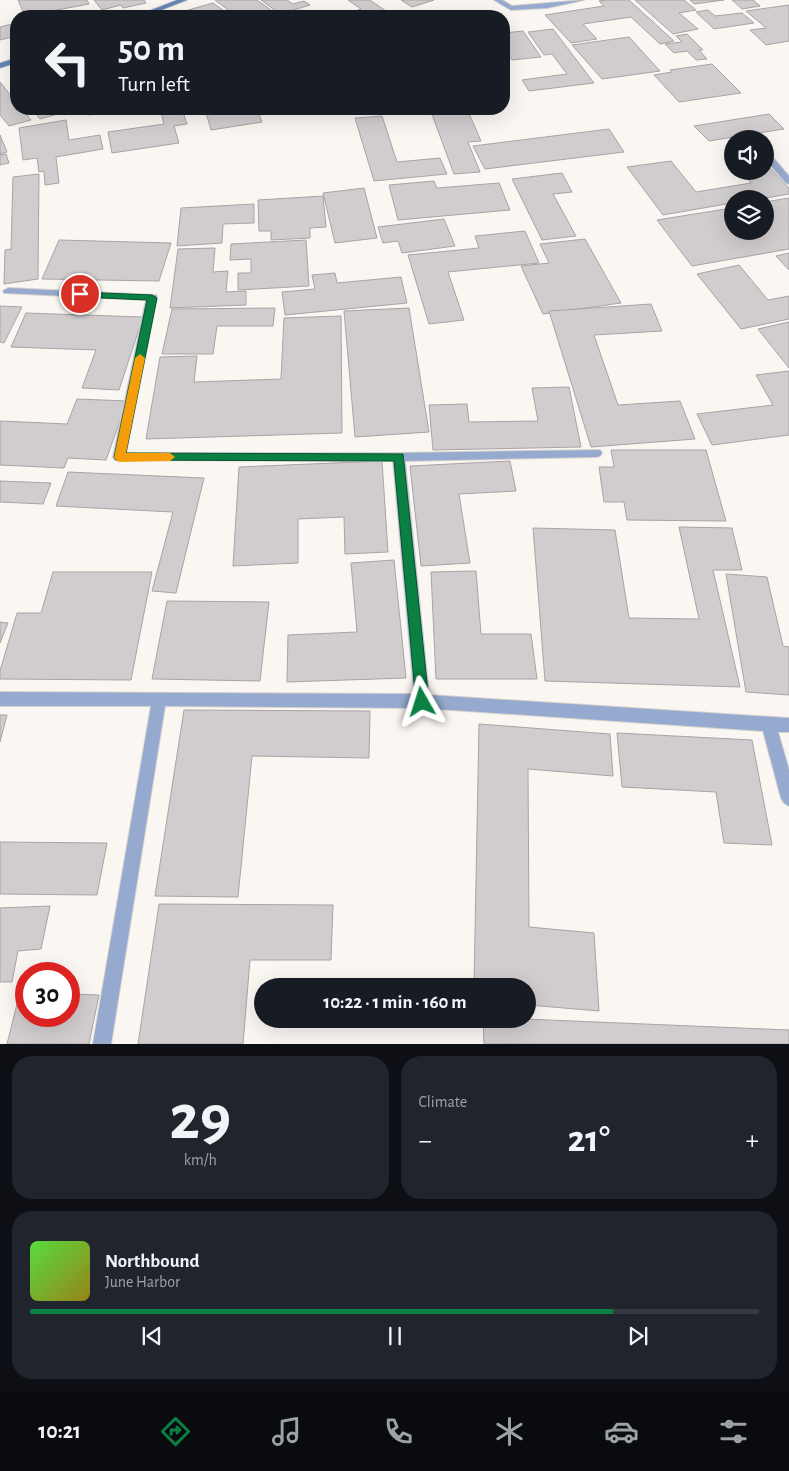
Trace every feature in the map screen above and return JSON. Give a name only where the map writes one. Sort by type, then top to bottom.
[{"type":"main road","points":[[156,10],[184,0]]},
{"type":"street","points":[[497,0],[512,8],[547,6],[581,0]]},
{"type":"street","points":[[774,164],[789,180]]},
{"type":"street","points":[[8,291],[152,298],[119,458],[399,457],[596,453]]},
{"type":"street","points":[[399,457],[422,702]]},
{"type":"street","points":[[0,698],[422,702],[789,725]]},
{"type":"street","points":[[102,1044],[159,700]]},
{"type":"street","points":[[769,724],[789,798]]},
{"type":"building","points":[[18,0],[87,0],[89,4],[57,10],[22,10]]},
{"type":"building","points":[[94,0],[144,0],[146,3],[123,8],[121,5],[102,10]]},
{"type":"building","points":[[215,0],[257,0],[271,10],[228,10]]},
{"type":"building","points":[[261,0],[287,0],[293,4],[304,1],[310,5],[293,10],[275,10]]},
{"type":"building","points":[[348,0],[370,0],[384,10],[358,10],[361,9]]},
{"type":"building","points":[[401,0],[434,0],[412,7]]},
{"type":"building","points":[[629,0],[674,41],[660,44],[631,17],[583,24],[597,39],[571,43],[545,15],[604,6],[599,1]]},
{"type":"building","points":[[635,0],[684,0],[696,10],[679,13],[698,29],[673,34]]},
{"type":"building","points":[[690,0],[724,0],[694,4]]},
{"type":"building","points":[[732,0],[753,0],[760,6],[742,9]]},
{"type":"building","points":[[213,3],[223,10],[188,10]]},
{"type":"building","points":[[789,5],[789,41],[766,45],[750,30],[766,28],[746,11]]},
{"type":"building","points":[[708,10],[715,16],[742,13],[754,23],[714,29],[696,12]]},
{"type":"building","points":[[10,24],[10,38],[0,40],[0,27]]},
{"type":"building","points":[[553,29],[594,83],[529,91],[522,80],[567,74],[552,54],[544,55],[528,32]]},
{"type":"building","points":[[523,31],[541,57],[512,60],[510,57],[510,32]]},
{"type":"building","points":[[687,34],[703,50],[699,50],[707,59],[696,60],[687,51],[674,53],[665,44],[682,42],[676,36]]},
{"type":"building","points":[[629,37],[660,71],[602,79],[572,45]]},
{"type":"building","points":[[712,64],[741,93],[679,102],[654,75],[672,72],[670,70]]},
{"type":"building","points":[[0,82],[10,94],[10,115],[27,115],[31,120],[9,126],[0,115]]},
{"type":"building","points":[[769,114],[784,129],[724,130],[724,139],[709,141],[694,126]]},
{"type":"building","points":[[37,115],[54,115],[40,119]]},
{"type":"building","points":[[162,115],[184,115],[187,124],[174,126],[179,143],[112,153],[108,132],[164,124]]},
{"type":"building","points":[[207,115],[259,115],[262,122],[211,130]]},
{"type":"building","points":[[432,115],[470,115],[481,141],[468,142],[480,172],[454,174]]},
{"type":"building","points":[[382,116],[397,162],[440,158],[447,174],[374,181],[355,118]]},
{"type":"building","points":[[66,120],[69,140],[100,135],[103,149],[56,157],[59,183],[45,185],[44,171],[39,172],[37,158],[23,160],[19,128]]},
{"type":"building","points":[[609,129],[624,152],[485,169],[473,146]]},
{"type":"building","points":[[0,135],[7,152],[0,154]]},
{"type":"building","points":[[6,154],[9,163],[0,165],[0,155]]},
{"type":"building","points":[[671,161],[696,192],[751,183],[748,180],[774,180],[774,172],[789,188],[789,194],[774,197],[774,190],[724,190],[724,204],[663,215],[627,167]]},
{"type":"building","points":[[562,173],[572,192],[553,194],[576,236],[542,240],[512,179]]},
{"type":"building","points":[[39,174],[38,279],[4,284],[5,250],[11,249],[13,177]]},
{"type":"building","points":[[434,181],[437,188],[499,183],[510,210],[398,220],[389,185]]},
{"type":"building","points":[[364,188],[377,238],[335,243],[323,193]]},
{"type":"building","points":[[323,196],[326,227],[310,228],[310,238],[271,240],[271,231],[259,231],[258,200]]},
{"type":"building","points":[[789,198],[789,249],[692,266],[657,220],[724,209],[724,240],[774,240],[774,200]]},
{"type":"building","points":[[254,204],[254,223],[223,224],[222,243],[177,246],[181,208]]},
{"type":"building","points":[[444,219],[455,246],[402,253],[398,241],[383,243],[378,227]]},
{"type":"building","points":[[525,231],[539,263],[448,272],[464,320],[429,324],[408,255],[479,248],[475,236]]},
{"type":"building","points":[[585,239],[621,303],[543,314],[521,266],[549,263],[540,244]]},
{"type":"building","points":[[59,240],[171,243],[159,281],[42,279]]},
{"type":"building","points":[[306,240],[309,286],[238,290],[238,273],[251,273],[251,259],[230,260],[231,244]]},
{"type":"building","points":[[215,248],[213,272],[228,271],[226,292],[246,291],[246,305],[170,308],[178,249]]},
{"type":"building","points":[[789,253],[789,270],[776,256]]},
{"type":"building","points":[[739,265],[768,300],[789,296],[789,319],[741,329],[697,274]]},
{"type":"building","points":[[335,273],[337,283],[401,277],[407,303],[285,315],[282,292],[315,289],[312,275]]},
{"type":"building","points":[[651,304],[662,331],[594,335],[618,405],[680,401],[695,439],[591,447],[549,311]]},
{"type":"building","points":[[0,306],[22,307],[4,343],[0,342]]},
{"type":"building","points":[[275,308],[273,326],[217,326],[213,354],[162,354],[172,309]]},
{"type":"building","points":[[409,308],[429,432],[355,437],[344,311]]},
{"type":"building","points":[[26,313],[143,317],[119,390],[82,388],[96,350],[11,347]]},
{"type":"building","points":[[341,316],[342,433],[146,439],[160,357],[197,356],[194,382],[281,379],[284,318]]},
{"type":"building","points":[[789,322],[789,368],[758,329]]},
{"type":"building","points":[[789,371],[789,435],[712,445],[697,414],[773,405],[756,375]]},
{"type":"building","points":[[569,387],[581,447],[433,450],[429,405],[467,404],[469,422],[538,421],[532,388]]},
{"type":"building","points":[[77,399],[127,401],[106,460],[68,458],[64,468],[0,465],[0,421],[67,424]]},
{"type":"building","points":[[611,450],[706,450],[726,521],[627,520],[624,502],[604,502],[599,467],[614,467]]},
{"type":"building","points":[[382,461],[388,552],[345,554],[344,517],[298,519],[298,563],[233,566],[239,467]]},
{"type":"building","points":[[510,461],[516,491],[459,494],[470,563],[421,566],[410,466]]},
{"type":"building","points":[[68,472],[204,478],[176,593],[152,591],[173,512],[56,506]]},
{"type":"building","points":[[0,481],[51,483],[43,504],[0,502]]},
{"type":"building","points":[[679,527],[732,528],[742,570],[713,570],[740,687],[545,681],[533,528],[615,530],[629,618],[699,619]]},
{"type":"building","points":[[394,560],[406,678],[287,682],[288,635],[357,632],[351,563]]},
{"type":"building","points":[[476,571],[481,634],[531,634],[537,679],[436,679],[431,572]]},
{"type":"building","points":[[53,572],[152,572],[131,680],[0,679],[0,671],[17,613],[41,613]]},
{"type":"building","points":[[726,574],[767,577],[783,646],[789,647],[789,695],[746,692]]},
{"type":"building","points":[[167,601],[269,602],[260,681],[152,679]]},
{"type":"building","points":[[0,622],[8,623],[0,643]]},
{"type":"building","points":[[184,710],[370,711],[369,758],[252,756],[238,897],[155,896]]},
{"type":"building","points":[[0,715],[7,715],[0,742]]},
{"type":"building","points":[[479,724],[610,734],[613,776],[528,769],[529,927],[594,933],[599,1011],[536,1006],[536,978],[474,978]]},
{"type":"building","points":[[617,733],[752,740],[772,845],[724,843],[716,792],[622,787]]},
{"type":"building","points":[[0,842],[107,843],[97,895],[0,894]]},
{"type":"building","points":[[159,904],[333,905],[331,960],[250,960],[243,1044],[138,1044]]},
{"type":"building","points":[[50,906],[41,949],[18,951],[12,982],[0,982],[0,908]]},
{"type":"building","points":[[80,994],[99,995],[89,1044],[7,1044],[15,1012],[15,1027],[80,1027]]},
{"type":"building","points":[[536,1019],[789,1030],[789,1044],[484,1044],[483,1028],[536,1028]]},
{"type":"slow traffic","points":[[140,358],[119,458],[170,457]]},
{"type":"route","points":[[80,294],[152,298],[119,458],[399,457],[422,702]]}]
